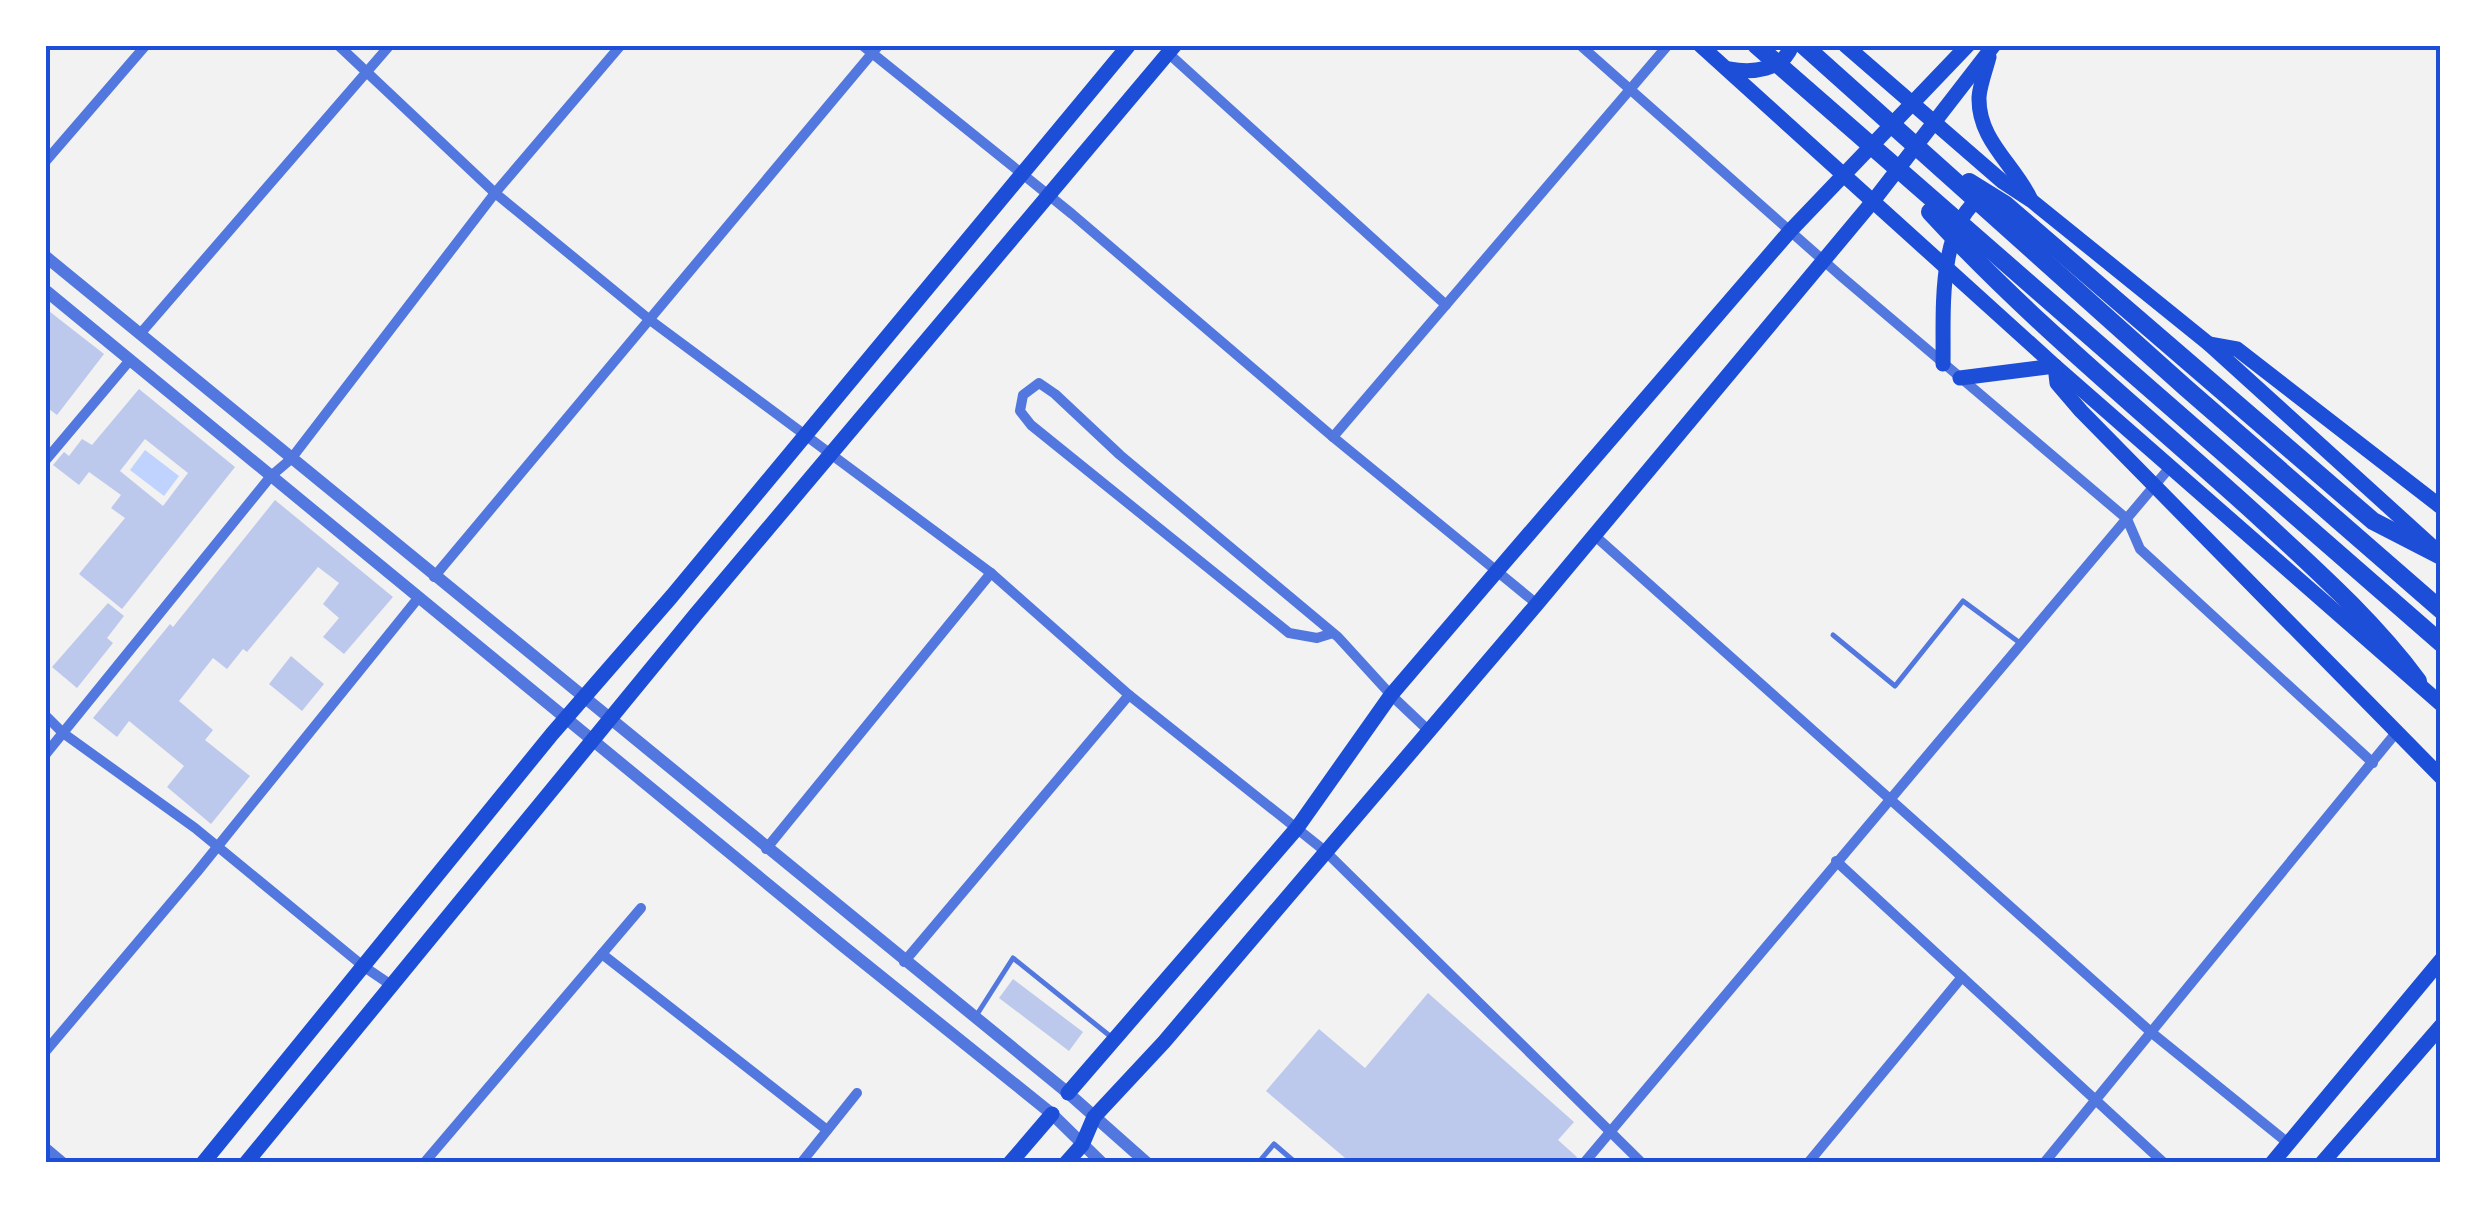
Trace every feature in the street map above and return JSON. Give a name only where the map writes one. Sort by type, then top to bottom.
[{"type":"highway","points":[[1756,45],[2441,644]]},
{"type":"highway","points":[[1802,45],[2441,610]]},
{"type":"highway","points":[[1931,159],[2006,206],[2373,521],[2441,555]]},
{"type":"highway","points":[[1915,186],[1930,212],[1963,248],[2388,641],[2418,680]]},
{"type":"main road","points":[[203,1163],[567,717],[1130,45]]},
{"type":"main road","points":[[1700,45],[2055,366],[2441,704]]},
{"type":"main road","points":[[1725,68],[1747,72],[1771,68],[1789,55],[1792,45]]},
{"type":"main road","points":[[1845,45],[1933,124],[2209,344],[2441,555]]},
{"type":"main road","points":[[1068,1093],[1297,828],[1391,695],[1496,571],[1790,231],[1968,45]]},
{"type":"main road","points":[[1066,1163],[1082,1145],[1094,1117],[1164,1042],[1537,604],[1874,200],[1993,46]]},
{"type":"main road","points":[[1993,46],[1980,97],[1984,131],[2021,179],[2032,201]]},
{"type":"main road","points":[[246,1163],[829,455],[1172,49]]},
{"type":"main road","points":[[1943,364],[1946,267],[1954,237],[1971,203],[1996,188],[2032,201]]},
{"type":"main road","points":[[2209,344],[2237,349],[2441,507]]},
{"type":"main road","points":[[1960,378],[2055,366]]},
{"type":"main road","points":[[2055,366],[2057,384],[2441,777]]},
{"type":"main road","points":[[2272,1163],[2441,960]]},
{"type":"main road","points":[[2322,1163],[2441,1026]]},
{"type":"main road","points":[[1010,1163],[1052,1114]]},
{"type":"street","points":[[45,162],[146,45]]},
{"type":"street","points":[[338,45],[495,194],[650,320],[991,573],[1129,695],[1325,852],[1642,1163]]},
{"type":"street","points":[[140,334],[390,45]]},
{"type":"street","points":[[45,755],[271,476],[291,459],[495,194],[620,45]]},
{"type":"street","points":[[862,45],[875,49],[1333,437],[1537,604]]},
{"type":"street","points":[[1580,45],[1943,364],[2127,518],[2140,549],[2373,762]]},
{"type":"street","points":[[1333,437],[1668,45]]},
{"type":"street","points":[[434,577],[875,49]]},
{"type":"street","points":[[1172,49],[1446,305]]},
{"type":"street","points":[[45,256],[1068,1093],[1146,1163]]},
{"type":"street","points":[[45,290],[1052,1114],[1102,1163]]},
{"type":"street","points":[[45,461],[130,360]]},
{"type":"street","points":[[1333,633],[1317,638],[1289,633],[1031,425],[1020,411],[1022,396],[1034,384],[1043,384],[1333,633],[1430,731]]},
{"type":"street","points":[[1584,1163],[2171,466]]},
{"type":"street","points":[[1594,536],[2152,1034],[2288,1143]]},
{"type":"street","points":[[766,849],[991,573]]},
{"type":"street","points":[[45,1052],[419,598]]},
{"type":"street","points":[[904,962],[1129,695]]},
{"type":"street","points":[[45,716],[391,984]]},
{"type":"street","points":[[2044,1163],[2395,734]]},
{"type":"street","points":[[1836,861],[2164,1163]]},
{"type":"street","points":[[424,1163],[642,908]]},
{"type":"street","points":[[602,954],[827,1130]]},
{"type":"street","points":[[1808,1163],[1962,978]]},
{"type":"street","points":[[801,1163],[857,1093]]},
{"type":"street","points":[[1052,1114],[1068,1093]]},
{"type":"street","points":[[45,1148],[64,1163]]},
{"type":"lane","points":[[1833,635],[1896,686],[1963,602],[2020,642]]},
{"type":"lane","points":[[974,1018],[1013,958],[1116,1040]]},
{"type":"lane","points":[[1258,1163],[1274,1144],[1296,1163]]},
{"type":"water","points":[[145,450],[179,476],[164,496],[130,470]]},
{"type":"building","points":[[45,308],[104,354],[57,415],[45,406]]},
{"type":"building","points":[[139,389],[235,467],[122,609],[79,574],[125,518],[111,508],[121,495],[89,472],[79,485],[53,465],[64,452],[69,456],[82,439],[92,445]],"holes":[[[145,439],[188,473],[163,506],[120,471]]]},
{"type":"building","points":[[275,500],[393,597],[344,654],[323,637],[339,618],[323,604],[339,583],[318,567],[247,652],[243,649],[227,669],[213,658],[179,701],[213,730],[205,740],[250,776],[211,824],[167,787],[184,766],[129,721],[117,737],[93,718],[170,624],[173,627]]},
{"type":"building","points":[[108,603],[124,616],[107,638],[113,643],[77,688],[52,667]]},
{"type":"building","points":[[291,656],[324,684],[302,711],[269,684]]},
{"type":"building","points":[[1013,979],[1083,1032],[1069,1051],[999,998]]},
{"type":"building","points":[[1428,993],[1574,1122],[1558,1140],[1577,1157],[1575,1163],[1351,1163],[1266,1091],[1319,1029],[1365,1068]]}]
